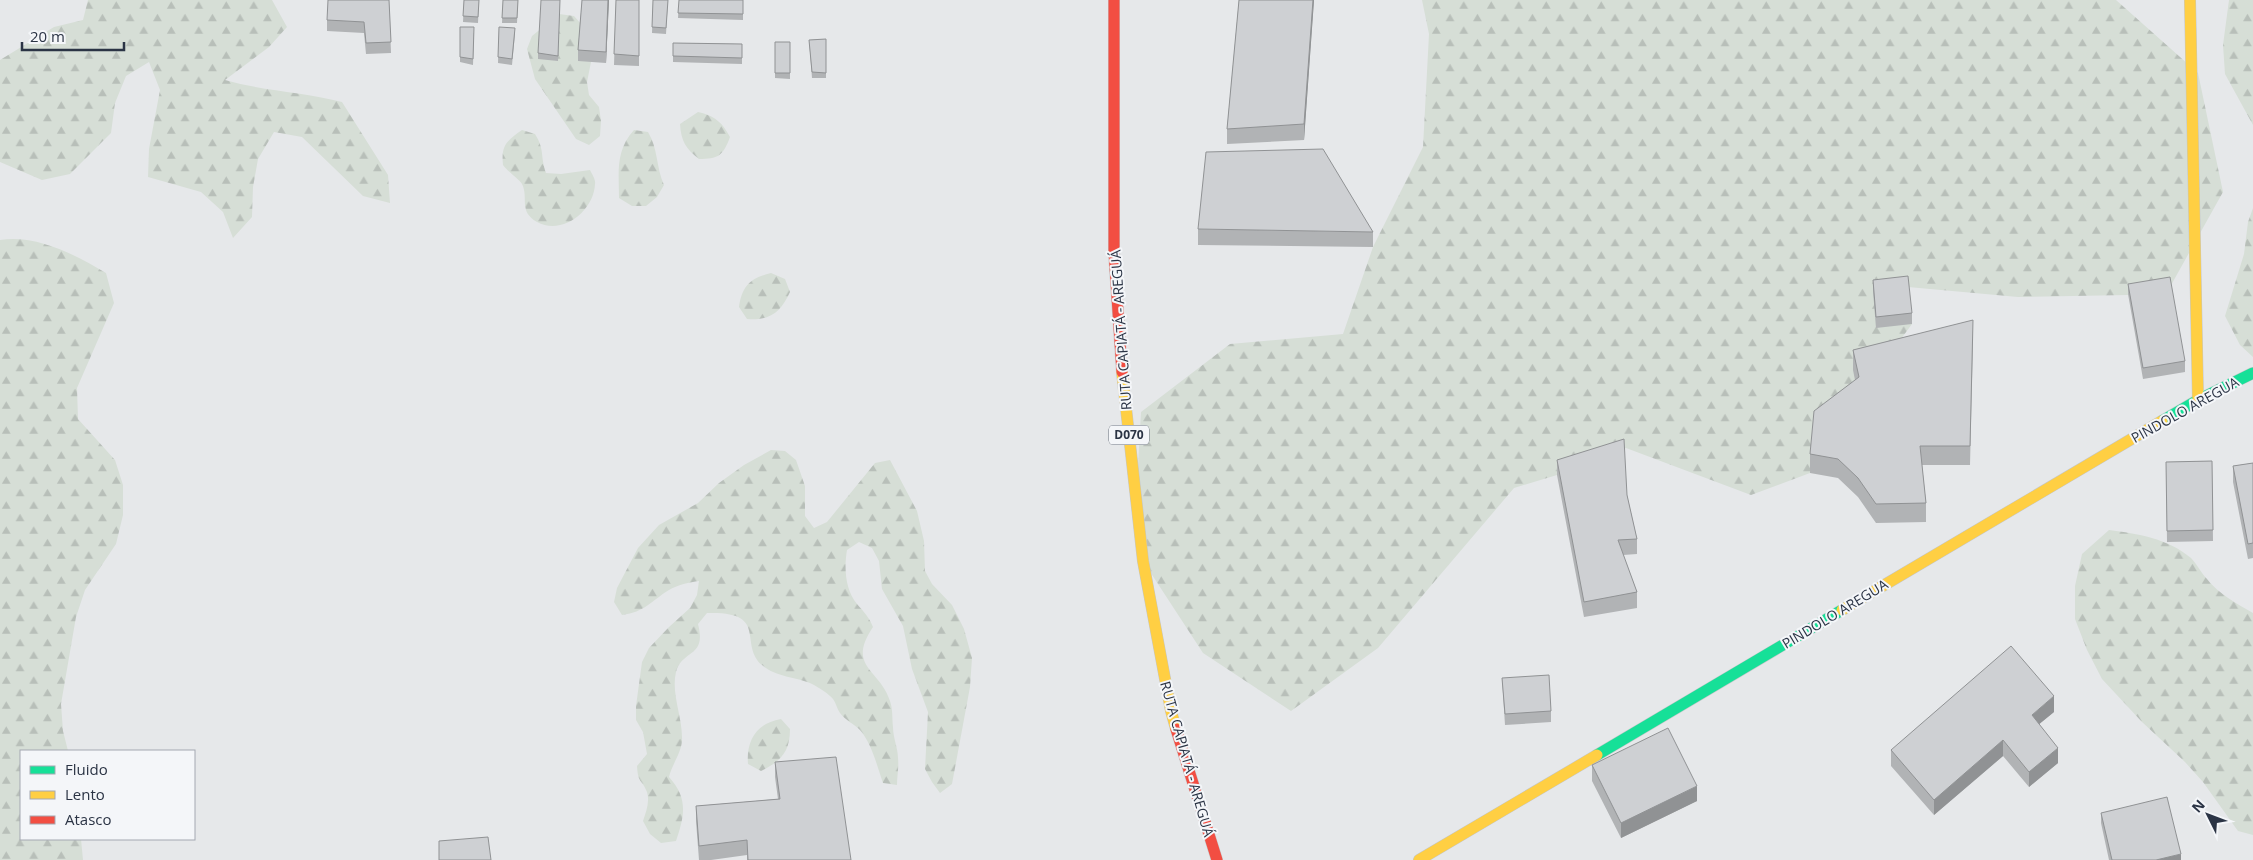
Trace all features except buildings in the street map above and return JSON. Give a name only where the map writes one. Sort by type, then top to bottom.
[{"type":"main road","name":"RUTA CAPIATÁ - AREGUÁ","points":[[1114,0],[1114,252],[1122,376],[1143,561],[1171,710],[1217,860]]},
{"type":"main road","points":[[2190,0],[2198,400]]},
{"type":"main road","name":"PINDOLO AREGUA","points":[[1419,860],[2198,400],[2253,373]]},
{"type":"green space","points":[[88,0],[272,0],[287,27],[269,47],[225,80],[254,87],[342,102],[388,175],[390,203],[363,196],[302,137],[274,132],[258,159],[253,187],[252,217],[233,238],[223,212],[201,192],[148,177],[149,149],[160,90],[149,62],[126,76],[115,103],[111,133],[70,174],[42,180],[0,162],[0,60],[54,27],[83,20]]},
{"type":"green space","points":[[1422,0],[2116,0],[2198,73],[2223,192],[2170,287],[2128,295],[2018,297],[1908,287],[1912,324],[1859,396],[1810,473],[1751,495],[1626,448],[1557,475],[1514,488],[1378,648],[1291,711],[1203,653],[1143,561],[1136,500],[1141,412],[1230,344],[1343,334],[1373,247],[1423,147],[1429,34]]},
{"type":"green space","points":[[2229,0],[2253,0],[2253,125],[2225,74],[2223,45]]},
{"type":"green space","points":[[559,14],[574,16],[583,26],[593,52],[587,82],[589,95],[599,107],[601,121],[600,136],[589,145],[576,139],[535,79],[527,49],[532,36]]},
{"type":"green space","points":[[698,112],[709,115],[717,120],[730,137],[722,152],[715,157],[699,159],[691,152],[683,140],[680,124]]},
{"type":"green space","points":[[522,130],[535,134],[540,144],[546,173],[561,174],[590,170],[594,177],[595,184],[589,203],[583,212],[566,223],[556,226],[547,225],[531,218],[526,209],[522,184],[503,165],[503,153],[506,144]]},
{"type":"green space","points":[[634,130],[648,132],[654,144],[664,185],[657,197],[646,206],[632,206],[619,198],[619,162],[624,146]]},
{"type":"green space","points":[[2253,208],[2253,357],[2240,345],[2225,316],[2244,254],[2248,222]]},
{"type":"green space","points":[[14,239],[41,243],[69,253],[106,273],[114,303],[77,388],[78,419],[115,460],[123,485],[123,515],[116,544],[85,590],[76,617],[61,704],[63,731],[68,750],[20,750],[20,840],[81,840],[83,860],[0,860],[0,240]]},
{"type":"green space","points":[[771,273],[785,279],[790,292],[787,299],[779,310],[768,317],[747,319],[739,307],[745,288],[752,280]]},
{"type":"green space","points":[[771,450],[785,451],[796,460],[805,486],[805,516],[814,528],[827,522],[875,463],[890,460],[917,511],[924,541],[925,571],[932,584],[952,605],[964,629],[972,658],[970,687],[952,784],[940,793],[925,769],[928,712],[912,669],[903,626],[882,589],[879,561],[872,548],[859,542],[847,550],[846,578],[853,598],[868,617],[873,627],[863,651],[864,660],[885,690],[891,704],[893,731],[898,754],[897,785],[883,783],[868,742],[860,730],[842,715],[831,697],[806,681],[780,675],[762,665],[755,657],[746,623],[739,617],[707,613],[698,624],[700,635],[697,648],[683,660],[676,672],[675,688],[682,729],[682,742],[669,777],[682,800],[683,815],[676,841],[661,843],[650,834],[643,821],[648,796],[639,779],[637,766],[647,754],[643,732],[636,720],[642,662],[649,648],[690,608],[697,595],[699,581],[669,590],[642,609],[622,615],[614,602],[617,588],[638,548],[659,525],[698,503],[719,483],[744,465]]},
{"type":"green space","points":[[2109,530],[2152,538],[2182,551],[2191,558],[2217,589],[2253,613],[2253,835],[2238,831],[2203,782],[2185,762],[2142,722],[2102,679],[2087,650],[2075,619],[2075,586],[2082,554]]},
{"type":"green space","points":[[781,719],[790,729],[790,737],[783,755],[761,771],[748,764],[749,747],[755,734],[765,724]]},
{"type":"traffic: fast","points":[[2162,421],[2198,400],[2253,373]]},
{"type":"traffic: fast","points":[[1597,755],[1842,610]]},
{"type":"traffic: slow","points":[[2190,0],[2198,400]]},
{"type":"traffic: slow","points":[[1122,372],[1143,561],[1176,729]]},
{"type":"traffic: slow","points":[[1842,610],[2162,421]]},
{"type":"traffic: slow","points":[[1419,860],[1597,755]]},
{"type":"traffic: jam","points":[[1114,0],[1114,252],[1122,372]]},
{"type":"traffic: jam","points":[[1176,729],[1217,860]]}]
